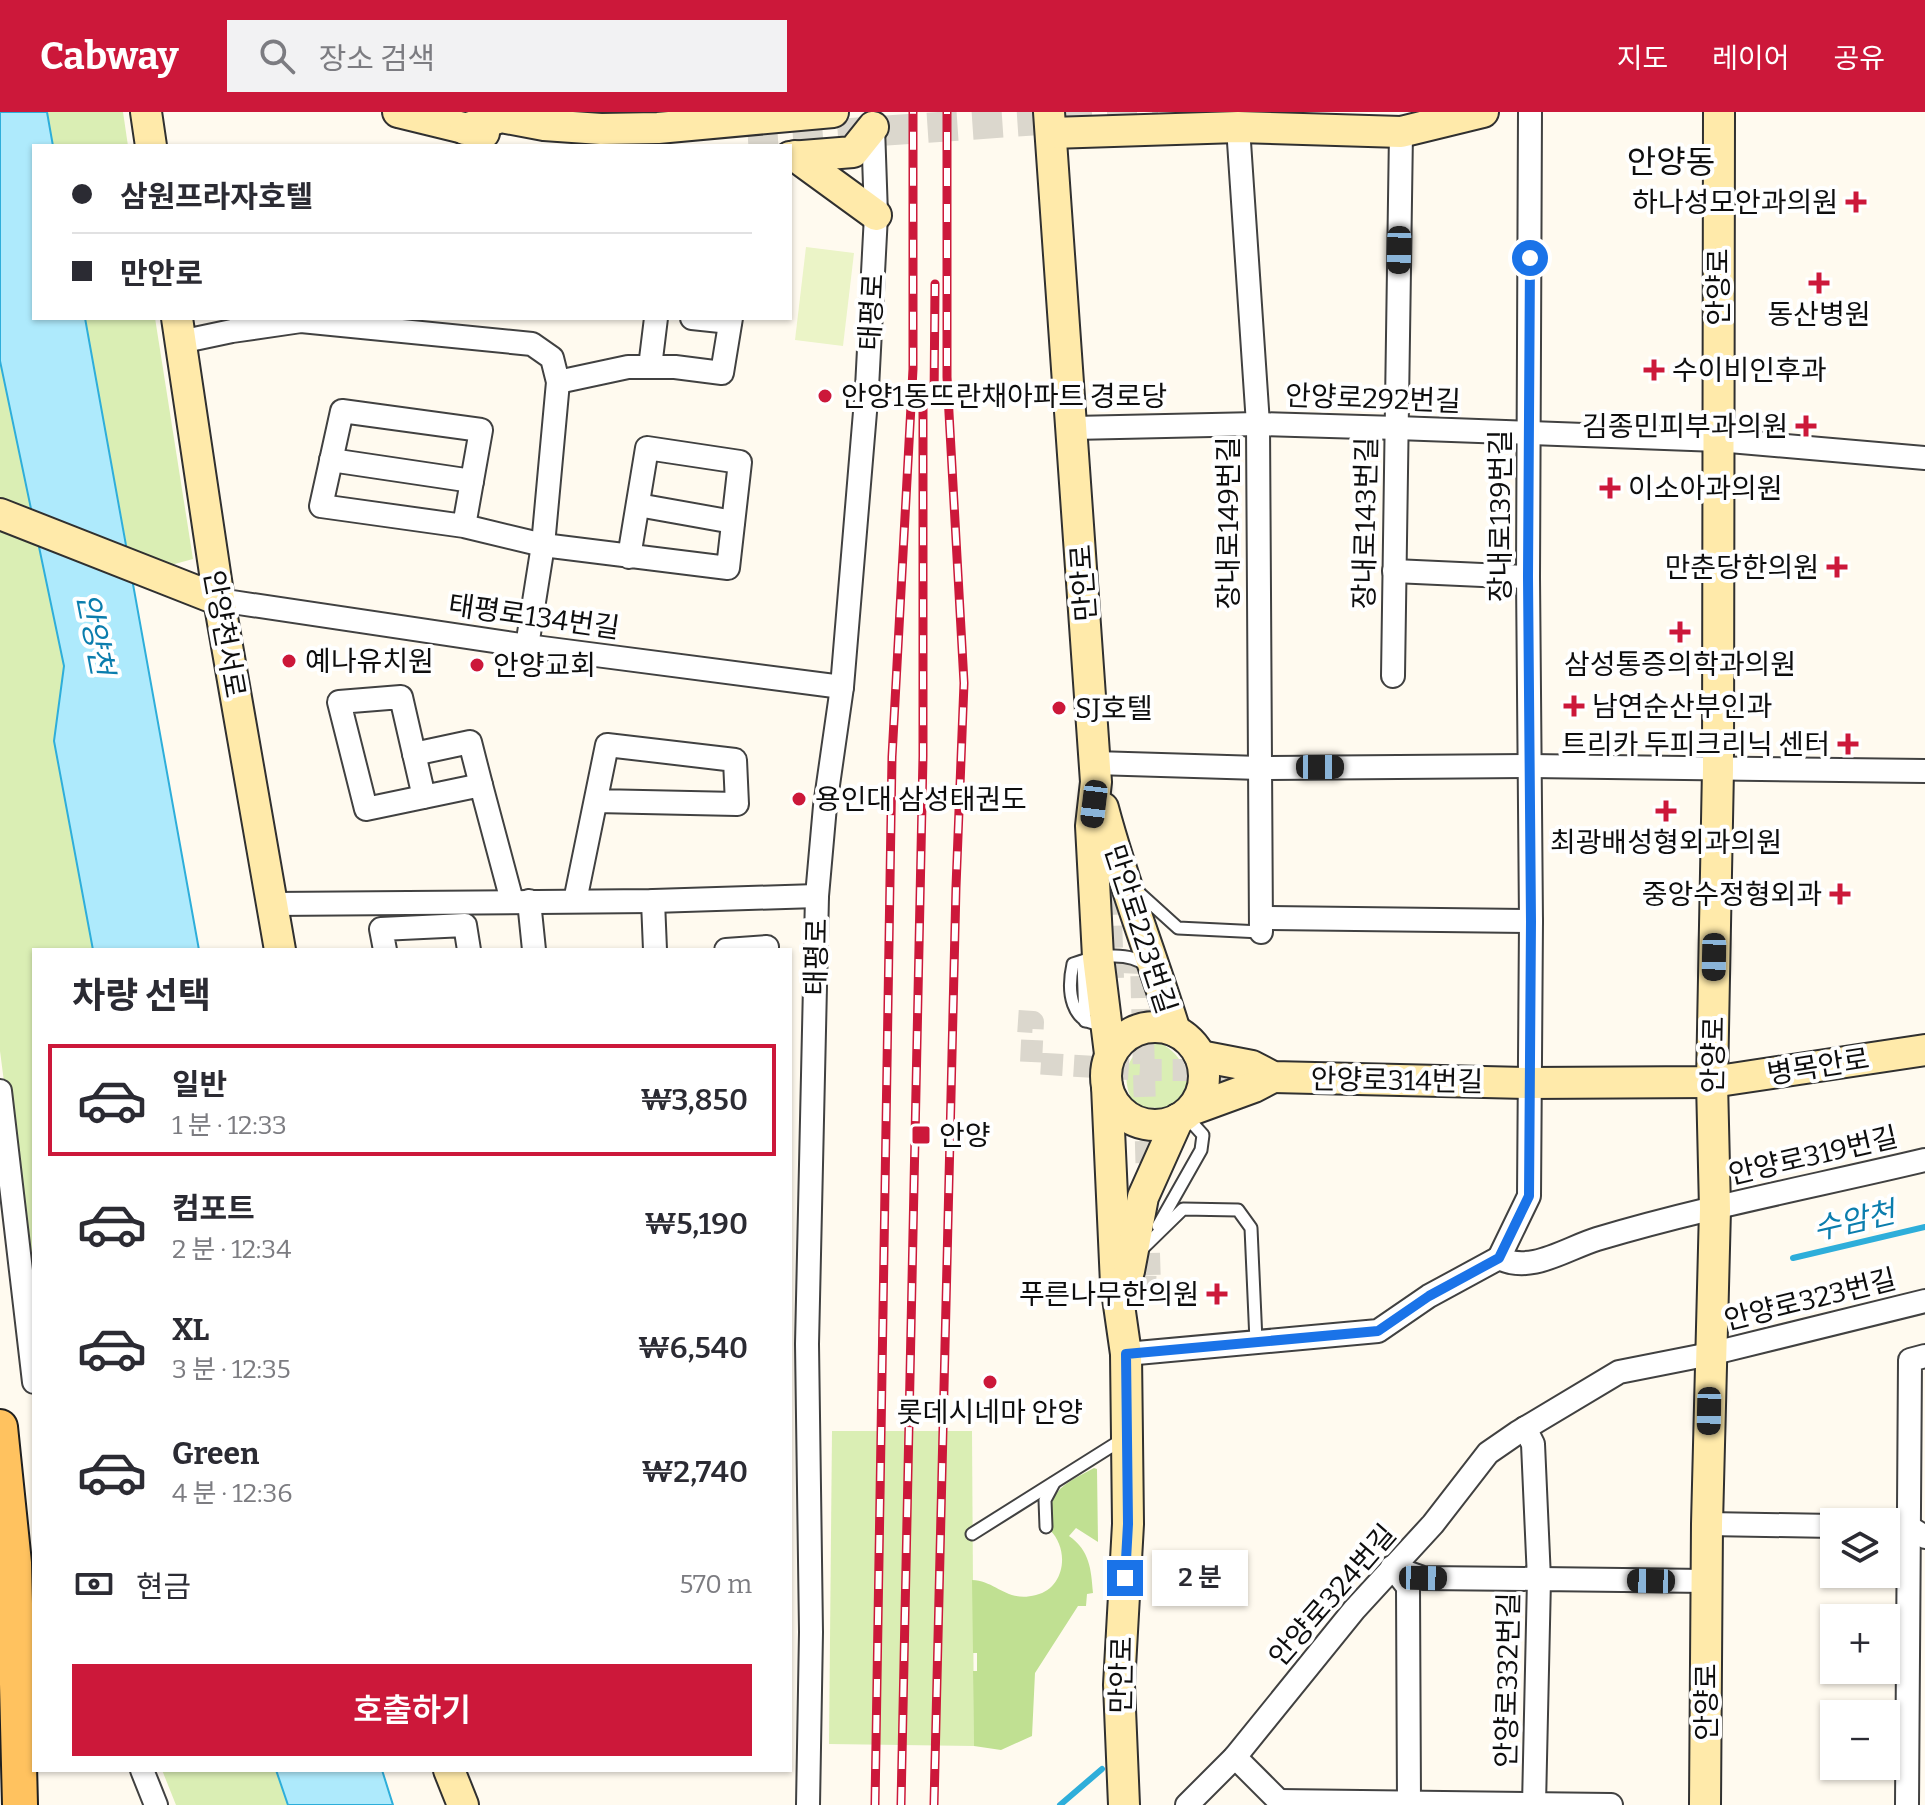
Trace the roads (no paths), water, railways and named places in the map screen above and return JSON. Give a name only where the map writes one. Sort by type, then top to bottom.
[{"type":"main road","points":[[0,1427],[14,1563],[20,1805]]},
{"type":"street","points":[[146,112],[151,144]]},
{"type":"street","points":[[398,112],[475,138],[530,144]]},
{"type":"street","points":[[475,138],[501,117],[544,125],[601,129],[658,128],[833,112]]},
{"type":"street","points":[[1050,122],[1401,132],[1483,112]]},
{"type":"street","name":"장내로139번길","points":[[1499,1258],[1529,1196],[1530,112]]},
{"type":"street","name":"안양로","points":[[1705,1805],[1707,1524],[1715,1209],[1712,1082],[1718,769],[1719,112]]},
{"type":"street","points":[[793,156],[853,152],[865,117]]},
{"type":"street","name":"태평로","points":[[808,1805],[811,1632],[799,1344],[817,896],[825,806],[842,687],[867,388],[876,215],[865,117]]},
{"type":"street","name":"만안로","points":[[1050,122],[1095,772],[1091,826],[1090,959],[1095,1023],[1110,1054]]},
{"type":"street","name":"장내로149번길","points":[[1238,127],[1258,424],[1261,925]]},
{"type":"street","name":"장내로143번길","points":[[1393,676],[1401,132]]},
{"type":"street","points":[[703,144],[748,140]]},
{"type":"street","points":[[793,156],[876,215]]},
{"type":"street","points":[[178,330],[232,331],[296,320],[455,327],[532,344],[552,358],[558,382],[543,545],[527,646]]},
{"type":"street","points":[[650,367],[656,320]]},
{"type":"street","points":[[558,382],[628,367],[675,367],[722,373],[731,320]]},
{"type":"street","name":"안양천서로","points":[[178,330],[219,600],[280,948]]},
{"type":"street","points":[[464,526],[481,430],[342,411],[321,506],[464,526],[543,545],[629,557],[728,568],[740,462],[647,448],[629,557]]},
{"type":"street","name":"안양로292번길","points":[[1073,428],[1258,424],[1397,428],[1718,440],[1925,458]]},
{"type":"street","points":[[331,460],[472,481]]},
{"type":"street","points":[[638,505],[733,522]]},
{"type":"street","points":[[0,514],[219,600]]},
{"type":"street","points":[[1394,571],[1528,577]]},
{"type":"street","name":"태평로134번길","points":[[219,600],[527,646],[842,687]]},
{"type":"street","points":[[424,797],[401,697],[339,702],[366,809],[424,797],[481,785]]},
{"type":"street","points":[[414,754],[470,742],[533,948]]},
{"type":"street","points":[[575,901],[607,745],[735,760],[737,804],[596,801]]},
{"type":"street","points":[[1095,772],[1531,766],[1925,771]]},
{"type":"street","name":"만안로223번길","points":[[1095,772],[1123,878],[1175,1031]]},
{"type":"street","points":[[272,904],[653,901],[817,896]]},
{"type":"street","points":[[653,901],[655,948]]},
{"type":"street","points":[[1261,925],[1531,921]]},
{"type":"street","points":[[385,948],[381,929],[465,925],[469,948]]},
{"type":"street","points":[[430,927],[434,948]]},
{"type":"street","points":[[1273,1077],[1254,1087],[1185,1114],[1161,1125],[1143,1123],[1126,1116],[1114,1103],[1107,1086],[1110,1054],[1122,1039],[1138,1029],[1156,1026],[1185,1037],[1200,1056],[1204,1075],[1201,1094],[1185,1114],[1143,1197],[1140,1252],[1123,1343],[1256,1341],[1378,1331],[1429,1296],[1499,1258]]},
{"type":"street","name":"병목안로","points":[[1712,1082],[1925,1050]]},
{"type":"street","points":[[1200,1056],[1252,1066],[1273,1077]]},
{"type":"street","name":"안양로314번길","points":[[1273,1077],[1528,1083],[1712,1082]]},
{"type":"street","name":"만안로","points":[[1107,1086],[1127,1437],[1128,1524],[1119,1685],[1124,1805]]},
{"type":"street","points":[[0,1091],[32,1365]]},
{"type":"street","name":"안양로319번길","points":[[1499,1258],[1512,1265],[1526,1265],[1596,1239],[1925,1160]]},
{"type":"street","name":"안양로323번길","points":[[1710,1354],[1925,1301]]},
{"type":"street","name":"안양로324번길","points":[[1187,1805],[1235,1757],[1392,1567],[1433,1524],[1488,1453],[1619,1372],[1710,1354]]},
{"type":"street","points":[[1907,1805],[1917,1664],[1917,1532],[1910,1360],[1925,1356]]},
{"type":"street","points":[[1392,1567],[1423,1578],[1539,1579],[1533,1444],[1525,1428]]},
{"type":"street","points":[[1707,1524],[1820,1526]]},
{"type":"street","points":[[1392,1567],[1408,1587],[1409,1804]]},
{"type":"street","name":"안양로332번길","points":[[1534,1804],[1539,1579],[1707,1581]]},
{"type":"street","points":[[1235,1757],[1279,1803],[1611,1805]]},
{"type":"street","points":[[143,1772],[156,1805]]},
{"type":"street","points":[[450,1772],[463,1805]]},
{"type":"lane","points":[[1123,878],[1178,928],[1261,925]]},
{"type":"lane","points":[[1090,959],[1123,957],[1142,961],[1157,974]]},
{"type":"lane","points":[[1140,1252],[1183,1209],[1238,1210],[1251,1228],[1256,1341]]},
{"type":"lane","points":[[972,1534],[1127,1437]]},
{"type":"lane","points":[[1046,1527],[1045,1500],[1054,1482]]},
{"type":"water","name":"안양천","points":[[0,112],[47,112],[53,144],[32,144],[32,320],[85,320],[199,948],[93,948],[54,741],[64,666],[0,361]]},
{"type":"water","points":[[277,1772],[383,1772],[393,1805],[288,1805]]},
{"type":"waterway","name":"수암천","points":[[1793,1258],[1925,1227]]},
{"type":"waterway","name":"수암천","points":[[1060,1805],[1102,1769]]},
{"type":"tunnel","points":[[748,140],[1158,112]]},
{"type":"tunnel","points":[[1109,860],[1113,978]]},
{"type":"tunnel","points":[[1121,962],[1141,963],[1147,1182]]},
{"type":"tunnel","points":[[1018,1021],[1033,1022],[1031,1063],[1144,1070],[1226,1070]]},
{"type":"tunnel","points":[[1148,1220],[1150,1287]]},
{"type":"tunnel","points":[[1112,1277],[1112,1285],[1156,1287]]},
{"type":"railway","points":[[875,1805],[892,757],[913,369],[913,112]]},
{"type":"railway","points":[[934,1805],[956,887],[964,683],[947,377],[947,112]]},
{"type":"railway","points":[[934,404],[935,284]]},
{"type":"railway","points":[[901,1805],[923,756],[923,385]]},
{"type":"place","name":"하나성모안과의원","points":[[1856,202]]},
{"type":"place","name":"동산병원","points":[[1819,283]]},
{"type":"place","name":"수이비인후과","points":[[1654,370]]},
{"type":"place","name":"안양1동뜨란채아파트 경로당","points":[[825,396]]},
{"type":"place","name":"김종민피부과의원","points":[[1806,426]]},
{"type":"place","name":"이소아과의원","points":[[1610,488]]},
{"type":"place","name":"만춘당한의원","points":[[1837,567]]},
{"type":"place","name":"삼성통증의학과의원","points":[[1680,632]]},
{"type":"place","name":"예나유치원","points":[[289,661]]},
{"type":"place","name":"안양교회","points":[[477,665]]},
{"type":"place","name":"남연순산부인과","points":[[1574,706]]},
{"type":"place","name":"SJ호텔","points":[[1059,708]]},
{"type":"place","name":"트리카 두피크리닉 센터","points":[[1848,744]]},
{"type":"place","name":"용인대 삼성태권도","points":[[799,799]]},
{"type":"place","name":"최광배성형외과의원","points":[[1666,811]]},
{"type":"place","name":"중앙수정형외과","points":[[1840,894]]},
{"type":"place","name":"안양","points":[[921,1135]]},
{"type":"place","name":"푸른나무한의원","points":[[1217,1294]]},
{"type":"place","name":"롯데시네마 안양","points":[[990,1382]]},
{"type":"district","name":"안양동","points":[[1671,162]]}]
